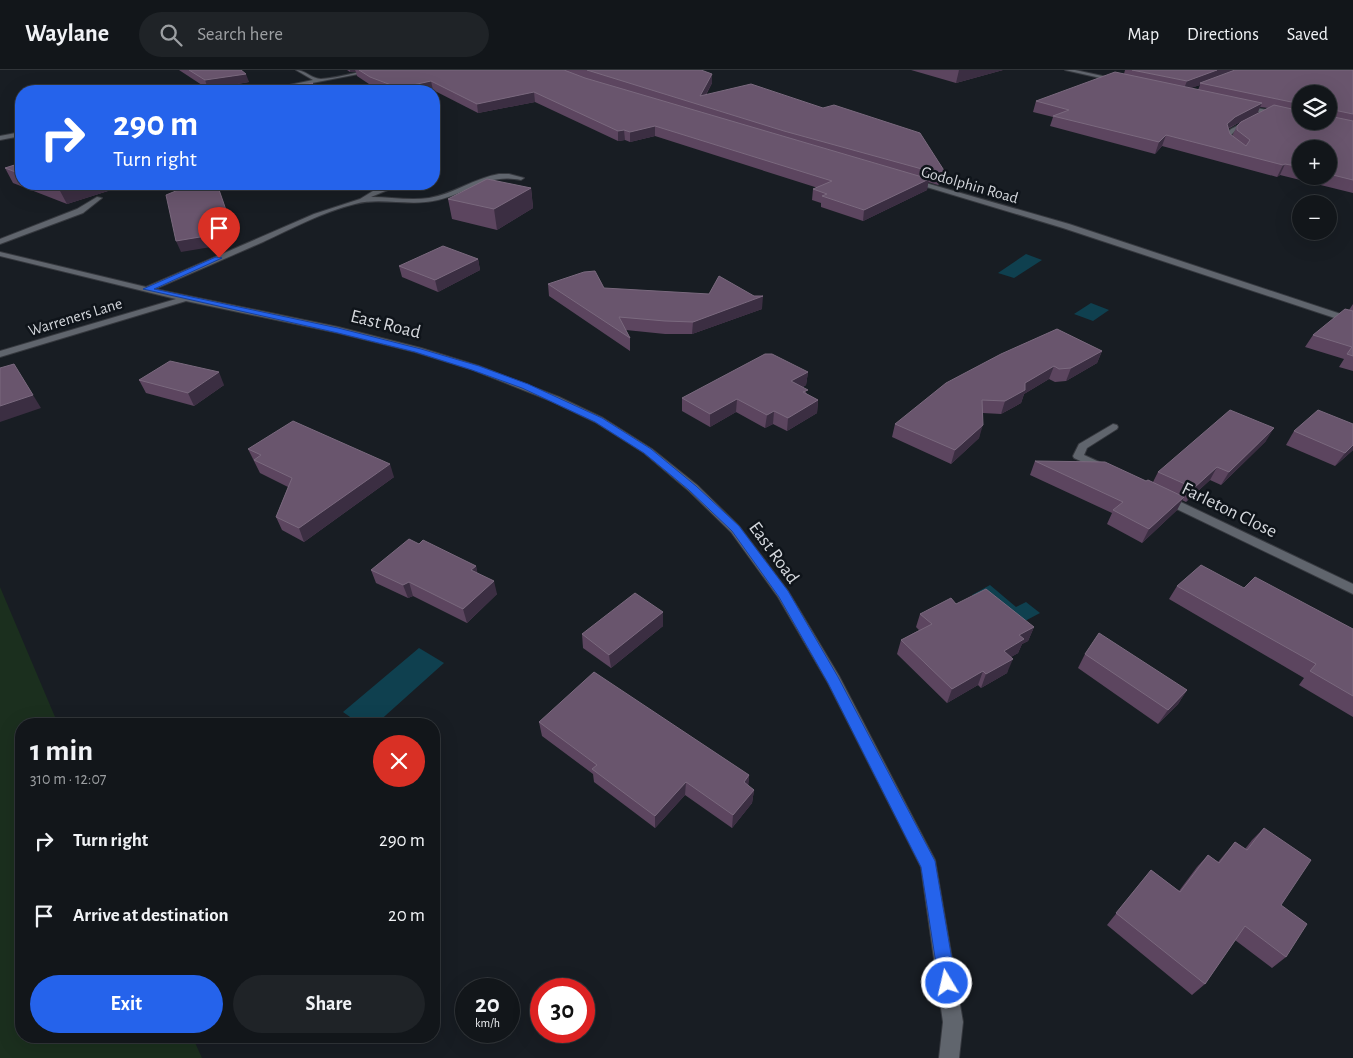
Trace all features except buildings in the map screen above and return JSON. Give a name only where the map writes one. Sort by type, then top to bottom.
[{"type":"street","points":[[298,70],[318,81]]},
{"type":"street","points":[[296,85],[377,70]]},
{"type":"street","points":[[1067,70],[1122,81]]},
{"type":"street","points":[[1240,106],[1292,117]]},
{"type":"street","points":[[1241,153],[1228,143],[1227,136],[1233,130],[1268,112]]},
{"type":"street","points":[[0,138],[15,135]]},
{"type":"street","points":[[362,200],[427,200],[439,198],[483,178],[502,174],[521,178]]},
{"type":"street","name":"Godolphin Road","points":[[903,178],[1059,224],[1353,321]]},
{"type":"street","points":[[147,289],[303,221],[362,200],[381,190]]},
{"type":"street","points":[[0,242],[80,211],[99,198]]},
{"type":"street","name":"East Road","points":[[0,254],[187,299],[338,330],[418,350],[476,368],[555,399],[599,420],[648,451],[693,488],[735,529],[783,594],[829,672],[929,866],[953,1022],[949,1058]]},
{"type":"street","name":"Warreners Lane","points":[[0,354],[187,299]]},
{"type":"street","points":[[1113,427],[1083,446],[1078,456],[1113,473]]},
{"type":"street","name":"Farleton Close","points":[[1149,491],[1353,589]]},
{"type":"green space","points":[[0,587],[55,718],[15,718],[15,1043],[195,1043],[202,1058],[0,1058]]},
{"type":"water","points":[[1026,254],[1042,260],[1014,278],[998,273]]},
{"type":"water","points":[[1091,303],[1109,310],[1093,321],[1074,314]]},
{"type":"water","points":[[990,585],[1016,607],[1026,602],[1040,613],[1012,628],[972,595]]},
{"type":"water","points":[[419,648],[444,663],[383,718],[352,718],[343,712]]},
{"type":"route","points":[[219,258],[147,289],[338,330],[418,350],[525,386],[599,420],[648,451],[693,488],[735,529],[783,594],[834,680],[929,866],[947,983]]}]
